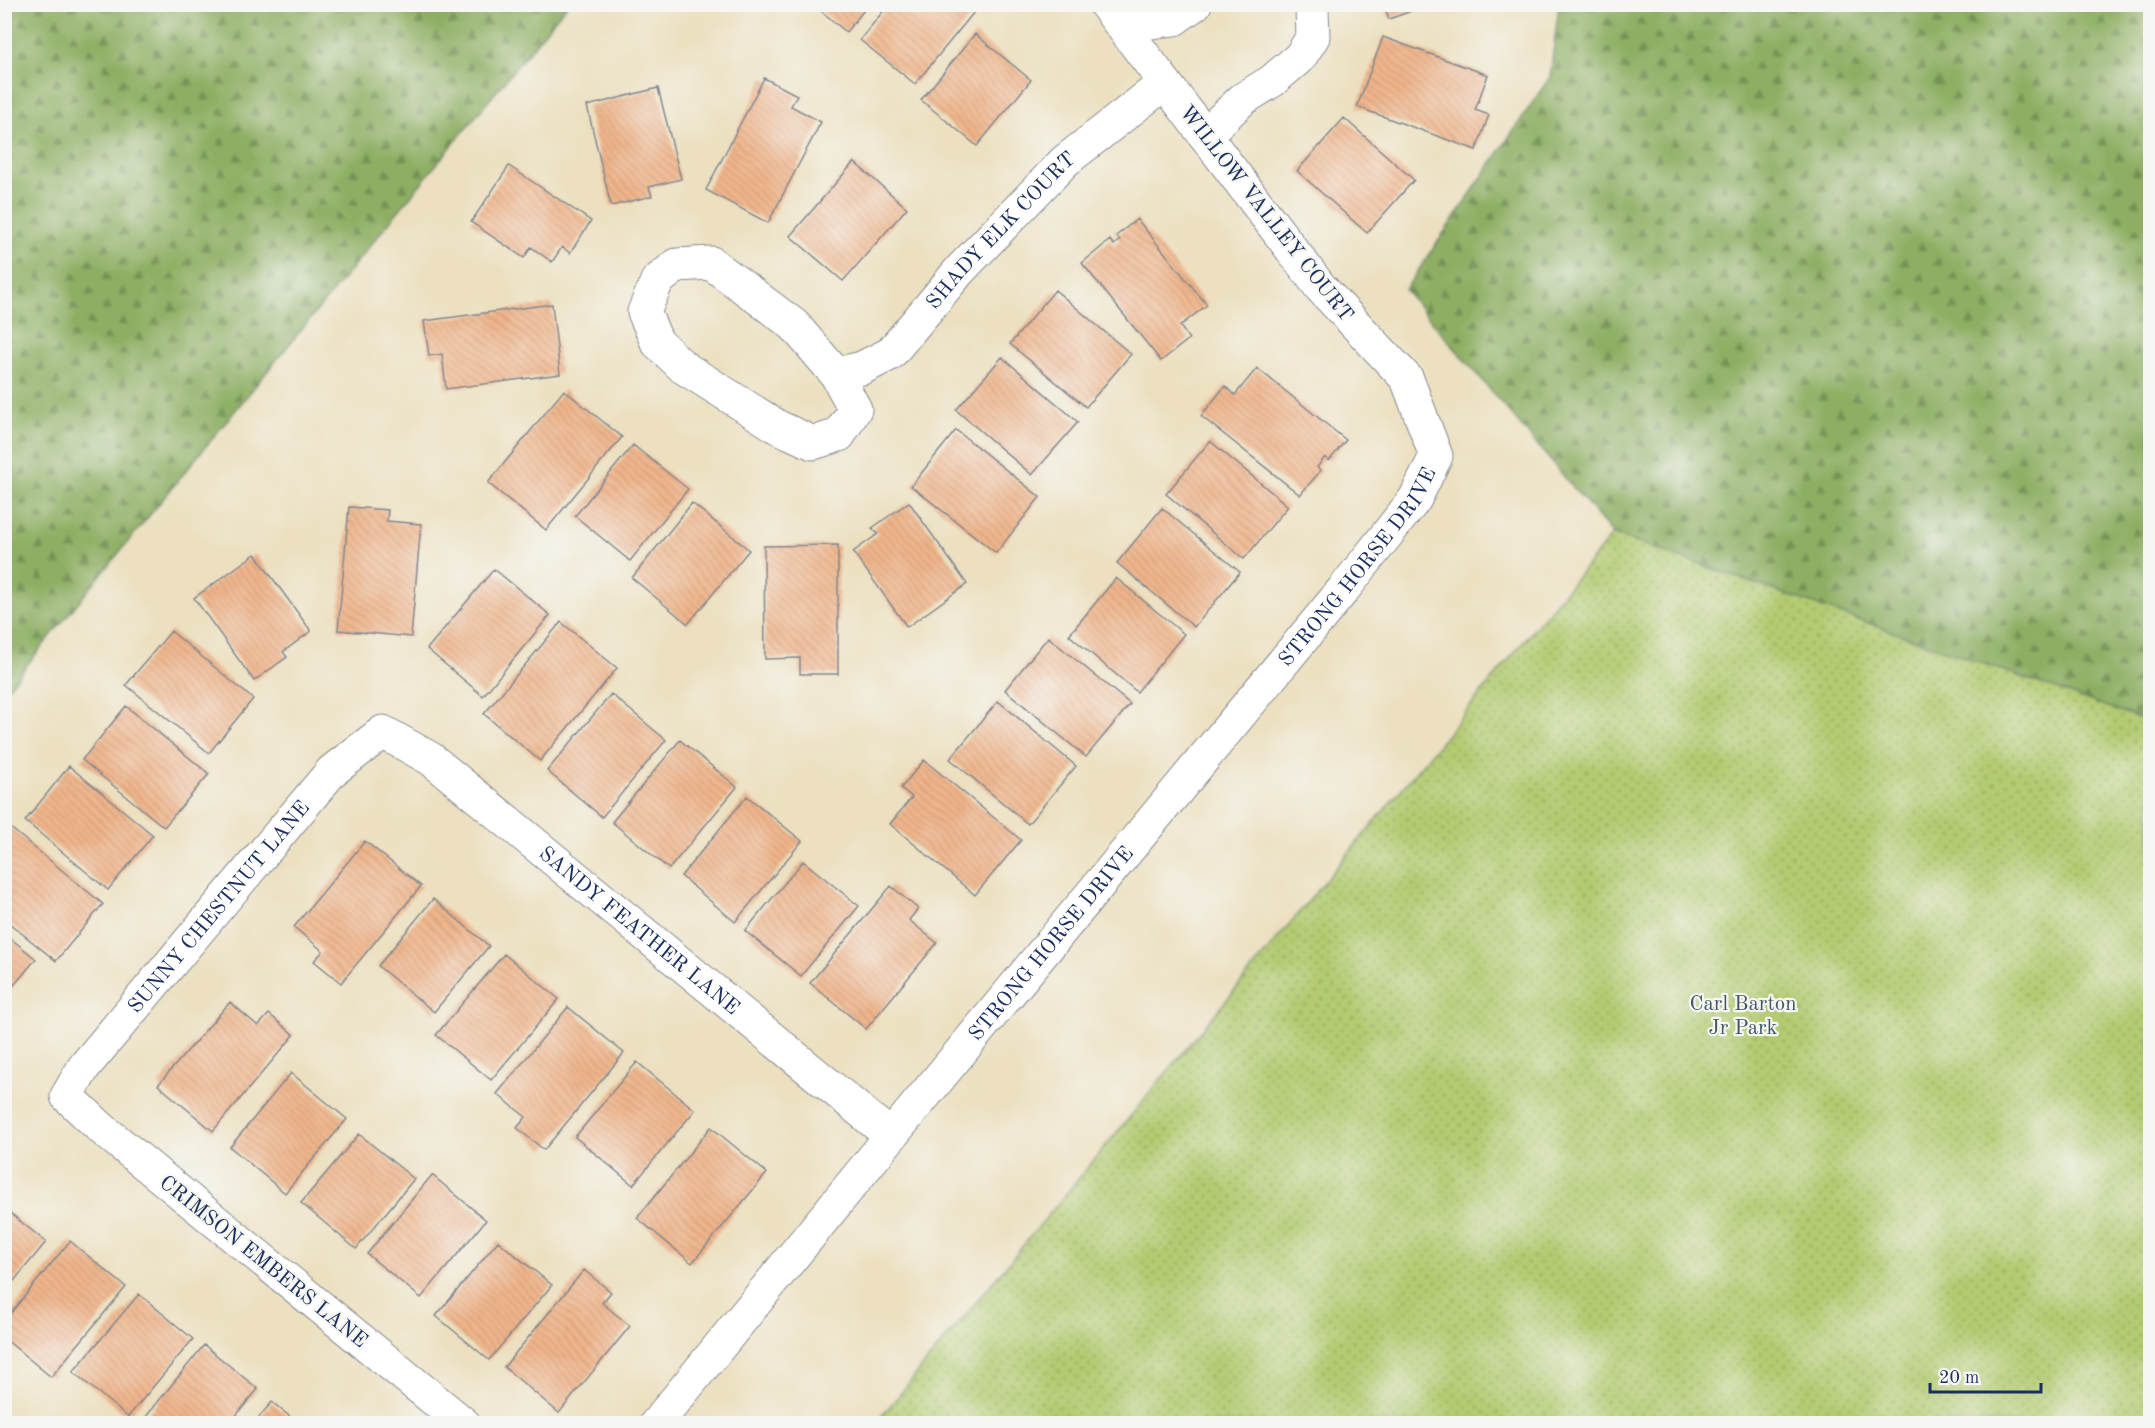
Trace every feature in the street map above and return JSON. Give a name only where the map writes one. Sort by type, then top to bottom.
[{"type":"street","points":[[1114,15],[1174,19],[1195,4]]},
{"type":"street","points":[[1205,135],[1243,99],[1272,81],[1300,57],[1313,37],[1312,8],[1309,4]]},
{"type":"street","name":"WILLOW VALLEY COURT","points":[[1114,15],[1321,288],[1407,379],[1436,456]]},
{"type":"street","name":"SHADY ELK COURT","points":[[836,374],[862,368],[890,354],[960,270],[1065,161],[1165,83]]},
{"type":"street","points":[[711,263],[794,325],[836,374],[855,409],[839,435],[813,443],[778,427],[683,367],[657,342],[644,312],[657,281],[677,265],[711,263]]},
{"type":"street","name":"STRONG HORSE DRIVE","points":[[656,1424],[1343,590],[1415,499],[1436,456]]},
{"type":"street","name":"SANDY FEATHER LANE","points":[[383,732],[431,759],[891,1136]]},
{"type":"street","name":"SUNNY CHESTNUT LANE","points":[[67,1096],[84,1067],[332,771],[383,732]]},
{"type":"street","name":"CRIMSON EMBERS LANE","points":[[67,1096],[101,1128],[464,1424]]},
{"type":"green space","points":[[4,5],[567,5],[5,692]]},
{"type":"green space","points":[[1559,5],[2150,5],[2150,722],[1613,534],[1405,290],[1550,77]]},
{"type":"green space","name":"Carl Barton Jr Park","points":[[1613,534],[2150,722],[2150,1423],[876,1423]]},
{"type":"building","points":[[813,4],[869,4],[846,32]]},
{"type":"building","points":[[889,4],[977,4],[979,6],[915,84],[860,40]]},
{"type":"building","points":[[1384,5],[1428,5],[1389,19]]},
{"type":"building","points":[[975,34],[1031,80],[977,146],[921,100]]},
{"type":"building","points":[[1383,37],[1488,75],[1475,110],[1489,115],[1476,150],[1357,107]]},
{"type":"building","points":[[764,78],[797,95],[791,106],[821,122],[768,223],[706,190]]},
{"type":"building","points":[[658,88],[681,179],[649,187],[652,196],[611,206],[587,106]]},
{"type":"building","points":[[1344,118],[1414,180],[1367,233],[1297,171]]},
{"type":"building","points":[[854,162],[907,208],[843,281],[790,236]]},
{"type":"building","points":[[509,166],[591,221],[570,253],[562,247],[552,262],[531,247],[524,258],[471,222]]},
{"type":"building","points":[[1137,219],[1207,305],[1180,326],[1189,339],[1161,361],[1082,263],[1110,240],[1114,245],[1120,240],[1116,236]]},
{"type":"building","points":[[1055,290],[1131,354],[1086,407],[1010,344]]},
{"type":"building","points":[[552,304],[560,374],[446,389],[442,354],[429,356],[424,321]]},
{"type":"building","points":[[1002,357],[1078,422],[1032,475],[956,410]]},
{"type":"building","points":[[1257,368],[1346,440],[1329,461],[1325,457],[1317,467],[1321,470],[1300,495],[1201,416],[1225,386],[1235,395]]},
{"type":"building","points":[[564,390],[622,437],[546,530],[488,483]]},
{"type":"building","points":[[956,430],[1040,497],[996,553],[911,486]]},
{"type":"building","points":[[1210,441],[1288,506],[1244,559],[1166,494]]},
{"type":"building","points":[[633,445],[688,489],[630,561],[575,516]]},
{"type":"building","points":[[909,502],[967,584],[907,627],[853,552],[878,534],[872,528]]},
{"type":"building","points":[[692,503],[749,550],[688,624],[632,578]]},
{"type":"building","points":[[349,507],[388,510],[387,521],[421,524],[411,637],[338,630]]},
{"type":"building","points":[[1162,508],[1240,572],[1194,627],[1117,563]]},
{"type":"building","points":[[838,545],[838,674],[800,674],[800,658],[765,659],[764,546]]},
{"type":"building","points":[[255,554],[311,631],[283,652],[287,657],[254,681],[194,598]]},
{"type":"building","points":[[494,569],[550,615],[483,696],[427,649]]},
{"type":"building","points":[[1116,578],[1184,634],[1137,692],[1069,635]]},
{"type":"building","points":[[561,622],[617,668],[540,761],[484,714]]},
{"type":"building","points":[[171,631],[253,699],[209,753],[126,685]]},
{"type":"building","points":[[1048,637],[1130,704],[1086,757],[1005,690]]},
{"type":"building","points":[[611,694],[666,740],[602,817],[547,771]]},
{"type":"building","points":[[998,701],[1076,766],[1028,824],[950,759]]},
{"type":"building","points":[[126,706],[209,774],[164,827],[82,760]]},
{"type":"building","points":[[680,740],[737,787],[669,869],[612,822]]},
{"type":"building","points":[[924,760],[1021,840],[975,895],[890,824],[912,797],[901,788]]},
{"type":"building","points":[[69,766],[153,835],[108,890],[25,821]]},
{"type":"building","points":[[747,796],[802,841],[735,922],[681,876]]},
{"type":"building","points":[[7,825],[103,904],[56,961],[4,919],[4,828]]},
{"type":"building","points":[[365,841],[421,886],[341,983],[314,961],[323,951],[294,927]]},
{"type":"building","points":[[803,861],[859,906],[801,976],[745,931]]},
{"type":"building","points":[[891,886],[918,909],[909,920],[937,943],[866,1029],[810,983]]},
{"type":"building","points":[[433,899],[489,946],[434,1012],[378,966]]},
{"type":"building","points":[[4,933],[36,959],[4,997]]},
{"type":"building","points":[[504,954],[559,999],[491,1080],[436,1035]]},
{"type":"building","points":[[230,1002],[258,1026],[269,1014],[294,1035],[213,1131],[158,1085]]},
{"type":"building","points":[[568,1007],[624,1053],[544,1150],[517,1128],[526,1117],[497,1094]]},
{"type":"building","points":[[637,1062],[695,1110],[633,1185],[575,1137]]},
{"type":"building","points":[[291,1073],[347,1119],[285,1193],[230,1147]]},
{"type":"building","points":[[711,1127],[767,1173],[692,1263],[637,1218]]},
{"type":"building","points":[[359,1134],[414,1179],[356,1249],[301,1203]]},
{"type":"building","points":[[432,1175],[486,1220],[421,1298],[367,1254]]},
{"type":"building","points":[[4,1208],[46,1242],[4,1293]]},
{"type":"building","points":[[70,1241],[126,1287],[51,1377],[5,1339],[5,1320]]},
{"type":"building","points":[[498,1241],[552,1285],[489,1360],[436,1316]]},
{"type":"building","points":[[584,1270],[611,1292],[602,1303],[630,1326],[559,1413],[504,1367]]},
{"type":"building","points":[[139,1294],[193,1339],[128,1417],[73,1372]]},
{"type":"building","points":[[204,1345],[258,1389],[229,1424],[140,1424]]},
{"type":"building","points":[[272,1402],[299,1424],[253,1424]]}]
